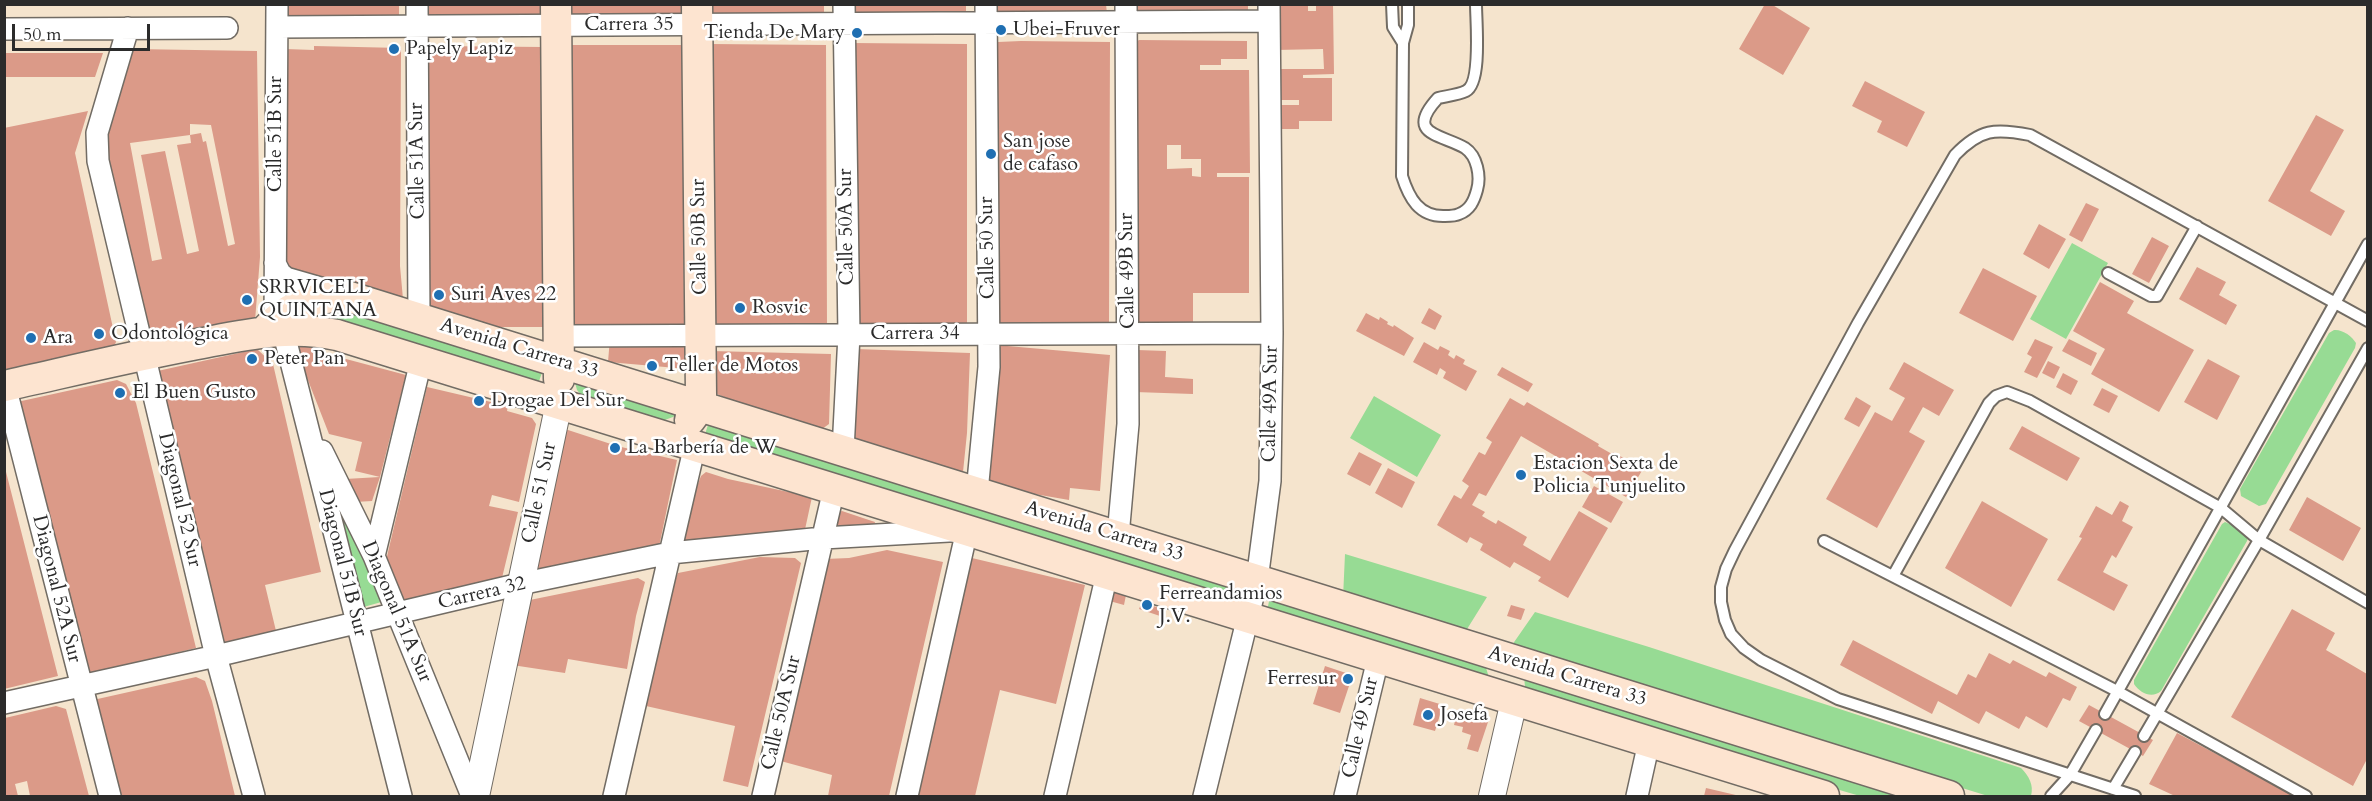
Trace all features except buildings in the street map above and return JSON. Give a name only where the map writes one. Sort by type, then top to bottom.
[{"type":"main road","name":"Calle 51 Sur","points":[[556,15],[560,403]]},
{"type":"main road","name":"Calle 50B Sur","points":[[697,15],[701,405]]},
{"type":"main road","name":"Avenida Carrera 33","points":[[274,327],[297,305],[330,296],[350,297],[419,318],[559,349],[701,405],[1949,796]]},
{"type":"main road","name":"Avenida Carrera 33","points":[[5,385],[274,327],[337,335],[1649,742],[1790,791],[1824,796]]},
{"type":"main road","points":[[646,430],[681,425],[696,414],[701,405]]},
{"type":"main road","points":[[1497,655],[1514,701]]},
{"type":"street","name":"Calle 51B Sur","points":[[274,327],[276,4]]},
{"type":"street","name":"Calle 51A Sur","points":[[417,4],[419,318]]},
{"type":"street","name":"Calle 49B Sur","points":[[1118,536],[1128,424],[1126,13]]},
{"type":"street","name":"Carrera 35","points":[[277,27],[417,27],[556,15],[1269,13]]},
{"type":"street","name":"Calle 49A Sur","points":[[1204,796],[1257,580],[1270,481],[1272,333],[1269,13]]},
{"type":"street","name":"Calle 50A Sur","points":[[843,450],[849,335],[844,14]]},
{"type":"street","name":"Calle 50 Sur","points":[[977,492],[989,367],[986,14]]},
{"type":"street","name":"Diagonal 52 Sur","points":[[128,28],[102,113],[96,145],[98,161],[216,656],[254,796]]},
{"type":"street","points":[[4,29],[227,28]]},
{"type":"street","points":[[275,262],[280,273],[286,278],[350,297]]},
{"type":"street","name":"Diagonal 51B Sur","points":[[274,327],[310,433],[401,796]]},
{"type":"street","name":"Carrera 34","points":[[559,349],[701,335],[1272,333]]},
{"type":"street","points":[[374,556],[421,361]]},
{"type":"street","name":"Diagonal 52A Sur","points":[[5,385],[80,686],[110,796]]},
{"type":"street","name":"Calle 51 Sur","points":[[474,796],[560,403]]},
{"type":"street","name":"Diagonal 51A Sur","points":[[310,433],[327,458],[374,556],[474,796]]},
{"type":"street","points":[[614,796],[695,445]]},
{"type":"street","name":"Calle 50A Sur","points":[[763,796],[834,489]]},
{"type":"street","points":[[907,796],[967,530]]},
{"type":"street","name":"Carrera 32","points":[[4,703],[398,614],[519,584],[670,553],[823,538],[967,530]]},
{"type":"street","points":[[1055,796],[1107,574]]},
{"type":"street","name":"Calle 49 Sur","points":[[1345,796],[1378,658]]},
{"type":"street","points":[[1492,796],[1514,701]]},
{"type":"street","points":[[1637,796],[1649,742]]},
{"type":"lane","points":[[1392,4],[1393,27],[1403,43]]},
{"type":"lane","points":[[1408,4],[1408,25],[1403,43],[1402,176],[1407,193],[1417,207],[1436,216],[1457,215],[1471,206],[1478,187],[1477,165],[1466,149],[1432,135],[1425,126],[1426,115],[1438,98],[1466,91],[1473,84],[1476,73],[1476,4]]},
{"type":"lane","points":[[2135,796],[1838,699],[1761,660],[1744,648],[1731,634],[1725,620],[1721,602],[1721,586],[1735,550],[1858,323],[1955,155],[1968,141],[1989,132],[2008,131],[2030,135],[2367,321]]},
{"type":"lane","points":[[2108,273],[2151,296],[2157,296],[2197,226]]},
{"type":"lane","points":[[2104,714],[2367,244]]},
{"type":"lane","points":[[2144,736],[2259,540],[2367,348]]},
{"type":"lane","points":[[1893,576],[1989,403],[1996,396],[2007,392],[2030,401],[2221,508],[2259,540],[2367,603]]},
{"type":"lane","points":[[1824,541],[2117,691],[2306,796]]},
{"type":"lane","points":[[2051,796],[2070,775],[2096,730]]},
{"type":"lane","points":[[2113,789],[2134,752]]},
{"type":"green space","points":[[2072,243],[2108,263],[2066,339],[2030,319]]},
{"type":"green space","points":[[335,306],[544,367],[538,384],[335,320],[332,311]]},
{"type":"green space","points":[[2334,330],[2349,336],[2356,343],[2355,348],[2266,504],[2259,506],[2241,496],[2240,489],[2329,333]]},
{"type":"green space","points":[[574,379],[683,411],[662,421],[585,400],[577,390]]},
{"type":"green space","points":[[1374,396],[1441,435],[1417,477],[1350,438]]},
{"type":"green space","points":[[710,419],[1235,584],[1231,602],[704,437]]},
{"type":"green space","points":[[323,457],[385,601],[360,608]]},
{"type":"green space","points":[[2225,522],[2243,530],[2248,537],[2247,541],[2161,691],[2154,695],[2143,692],[2134,684],[2134,680]]},
{"type":"green space","points":[[1345,554],[1487,597],[1464,634],[1343,598]]},
{"type":"green space","points":[[1270,596],[1485,664],[1491,685],[1266,617]]},
{"type":"green space","points":[[1535,612],[2021,768],[2030,781],[2031,796],[1988,796],[1510,648]]},
{"type":"green space","points":[[1524,676],[1917,796],[1860,796],[1526,698]]},
{"type":"place","name":"Ubei-Fruver","points":[[1001,30]]},
{"type":"place","name":"Tienda De Mary","points":[[857,33]]},
{"type":"place","name":"Papely Lapiz","points":[[394,49]]},
{"type":"place","name":"San jose de cafaso","points":[[991,154]]},
{"type":"place","name":"Suri Aves 22","points":[[439,295]]},
{"type":"place","name":"SRRVICELL QUINTANA","points":[[247,300]]},
{"type":"place","name":"Rosvic","points":[[740,308]]},
{"type":"place","name":"Odontológica","points":[[99,334]]},
{"type":"place","name":"Ara","points":[[31,338]]},
{"type":"place","name":"Peter Pan","points":[[252,359]]},
{"type":"place","name":"Teller de Motos","points":[[652,366]]},
{"type":"place","name":"El Buen Gusto","points":[[120,393]]},
{"type":"place","name":"Drogae Del Sur","points":[[479,401]]},
{"type":"place","name":"La Barbería de W","points":[[615,448]]},
{"type":"place","name":"Estacion Sexta de Policia Tunjuelito","points":[[1521,475]]},
{"type":"place","name":"Ferreandamios J.V.","points":[[1147,605]]},
{"type":"place","name":"Ferresur","points":[[1348,679]]},
{"type":"place","name":"Josefa","points":[[1428,715]]}]
